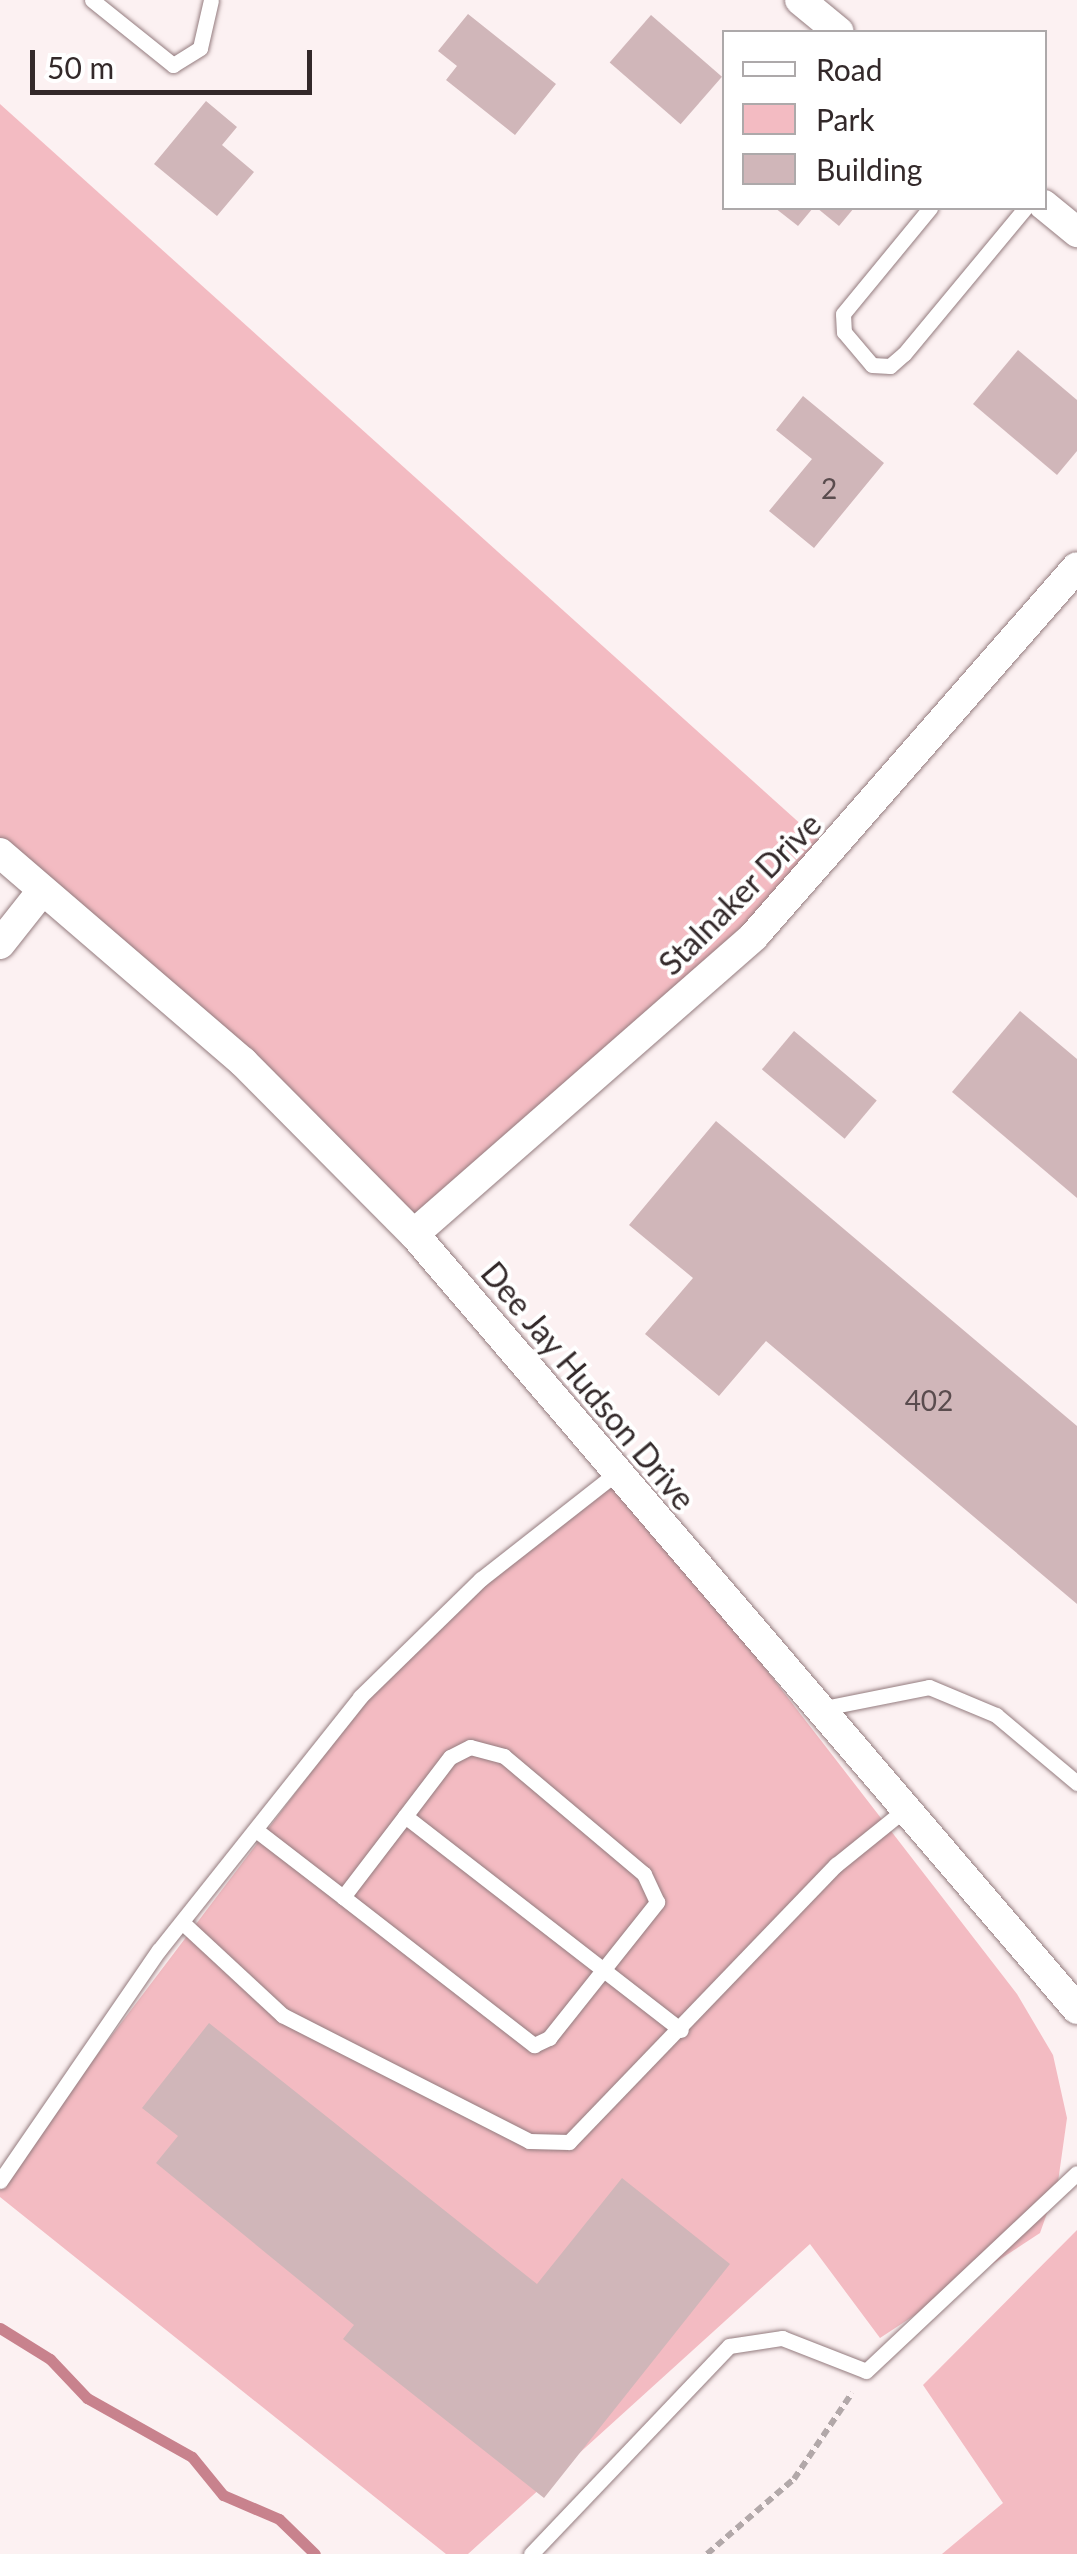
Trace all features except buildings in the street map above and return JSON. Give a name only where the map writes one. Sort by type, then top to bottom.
[{"type":"street","points":[[800,0],[836,30]]},
{"type":"street","points":[[1047,207],[1077,232]]},
{"type":"street","name":"Stalnaker Drive","points":[[414,1234],[768,923],[1077,567]]},
{"type":"street","name":"Dee Jay Hudson Drive","points":[[0,853],[243,1062],[414,1234],[903,1811],[1077,2009]]},
{"type":"street","points":[[0,944],[41,892]]},
{"type":"lane","points":[[92,0],[172,65],[200,48],[211,0]]},
{"type":"lane","points":[[928,210],[843,314],[844,332],[872,364],[890,366],[904,354],[1023,210]]},
{"type":"lane","points":[[0,2181],[182,1922],[405,1648],[615,1474]]},
{"type":"lane","points":[[819,1709],[928,1687],[996,1715],[1077,1783]]},
{"type":"lane","points":[[256,1830],[534,2045],[606,1971],[657,1902],[654,1884],[504,1756],[470,1748],[450,1757],[343,1897]]},
{"type":"lane","points":[[182,1922],[282,2015],[529,2141],[569,2142],[836,1865],[903,1811]]},
{"type":"lane","points":[[405,1816],[681,2030]]},
{"type":"lane","points":[[532,2554],[729,2346],[782,2338],[866,2371],[1077,2173]]},
{"type":"path","points":[[707,2554],[794,2479],[866,2371]]},
{"type":"green space","points":[[0,104],[834,854],[414,1234],[0,853]]},
{"type":"green space","points":[[615,1474],[1017,1994],[1053,2055],[1067,2118],[1058,2182],[1040,2233],[880,2338],[810,2244],[468,2554],[446,2554],[0,2197],[0,2183],[405,1648]]},
{"type":"green space","points":[[1077,2230],[1077,2554],[942,2554],[1003,2503],[923,2385]]},
{"type":"waterway","points":[[0,2328],[50,2359],[87,2398],[192,2457],[223,2495],[279,2519],[315,2554]]}]
